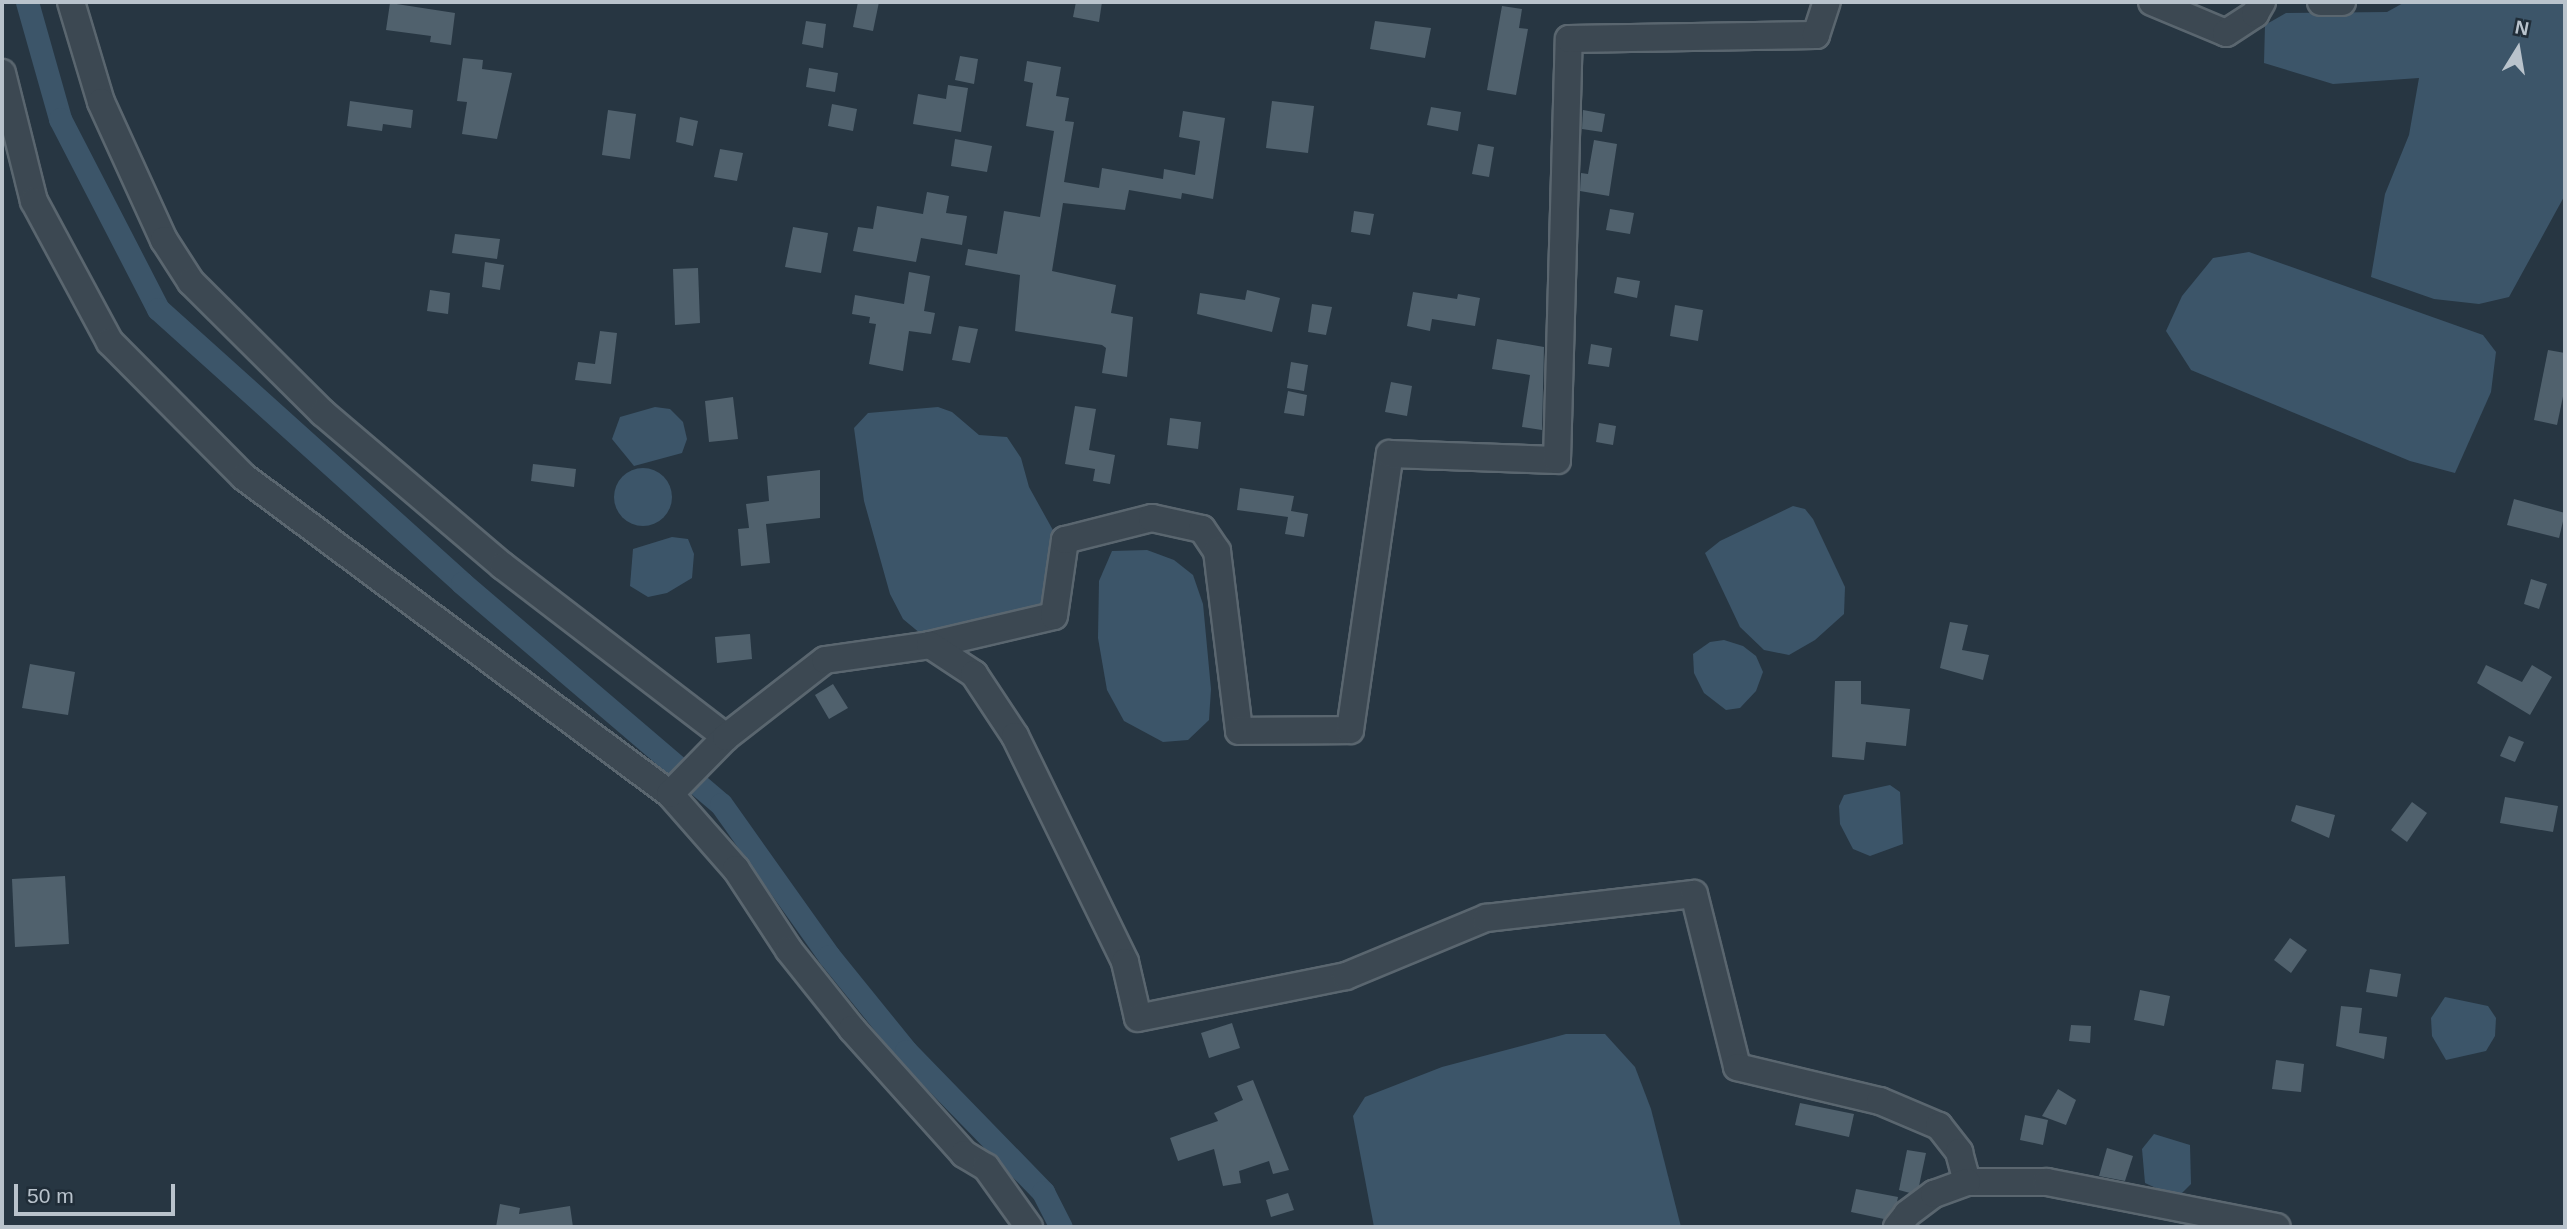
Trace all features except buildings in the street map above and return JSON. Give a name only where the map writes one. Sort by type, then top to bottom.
[{"type":"street","points":[[71,2],[101,102],[164,240],[191,282],[323,413],[503,566],[726,737]]},
{"type":"street","points":[[670,794],[726,737],[825,660],[930,645],[1054,616],[1065,540],[1152,518],[1202,529],[1217,551],[1239,731],[1350,730],[1390,454],[1557,460],[1569,39],[1816,35],[1827,2]]},
{"type":"street","points":[[2152,2],[2226,33],[2255,14],[2262,2]]},
{"type":"street","points":[[2321,2],[2342,2]]},
{"type":"street","points":[[2,73],[34,201],[110,342],[244,477],[670,794],[736,869],[789,950],[852,1029],[964,1154],[986,1167],[1029,1227]]},
{"type":"street","points":[[930,645],[974,674],[1015,736],[1125,962],[1138,1018],[1346,976],[1486,918],[1695,894],[1737,1067],[1880,1101],[1939,1126],[1959,1152],[1967,1182]]},
{"type":"street","points":[[1897,1227],[1907,1214],[1934,1194],[1967,1182],[2047,1182],[2277,1227]]},
{"type":"water","points":[[2405,2],[2565,2],[2565,195],[2509,297],[2479,304],[2434,299],[2371,277],[2385,194],[2409,135],[2419,78],[2333,84],[2264,63],[2265,25],[2286,13],[2387,12]]},
{"type":"water","points":[[2249,252],[2483,335],[2496,352],[2491,392],[2455,473],[2410,461],[2191,370],[2166,331],[2182,296],[2213,258]]},
{"type":"water","points":[[655,407],[670,409],[683,422],[687,439],[682,453],[634,466],[612,439],[620,417]]},
{"type":"water","points":[[938,407],[952,412],[979,435],[1007,437],[1021,458],[1029,487],[1054,532],[1047,597],[1037,613],[921,634],[903,619],[890,594],[864,501],[854,428],[868,413]]},
{"type":"water","points":[[637,468],[649,468],[664,476],[672,491],[672,503],[664,518],[649,526],[637,526],[622,518],[614,503],[614,491],[622,476]]},
{"type":"water","points":[[1793,506],[1805,509],[1813,519],[1845,587],[1844,614],[1815,640],[1789,655],[1764,650],[1740,627],[1705,553],[1720,541]]},
{"type":"water","points":[[672,537],[688,539],[694,554],[692,578],[667,593],[648,597],[630,586],[633,549]]},
{"type":"water","points":[[1147,550],[1174,560],[1193,575],[1203,604],[1211,689],[1209,720],[1188,740],[1163,742],[1124,721],[1107,690],[1098,638],[1099,581],[1112,551]]},
{"type":"water","points":[[1724,640],[1743,646],[1756,656],[1763,672],[1756,691],[1740,708],[1726,710],[1704,693],[1694,673],[1693,654],[1710,642]]},
{"type":"water","points":[[1890,785],[1900,792],[1903,844],[1870,856],[1853,849],[1840,824],[1839,806],[1844,795]]},
{"type":"water","points":[[2445,997],[2488,1006],[2496,1018],[2495,1036],[2486,1051],[2446,1060],[2432,1036],[2431,1018]]},
{"type":"water","points":[[1566,1034],[1605,1034],[1635,1067],[1651,1109],[1681,1227],[1374,1227],[1353,1116],[1365,1097],[1442,1067]]},
{"type":"water","points":[[2154,1134],[2190,1145],[2191,1184],[2182,1193],[2169,1194],[2145,1183],[2142,1149]]},
{"type":"waterway","points":[[27,2],[60,119],[158,309],[462,583],[721,804],[829,956],[906,1051],[1043,1192],[1061,1227]]}]
